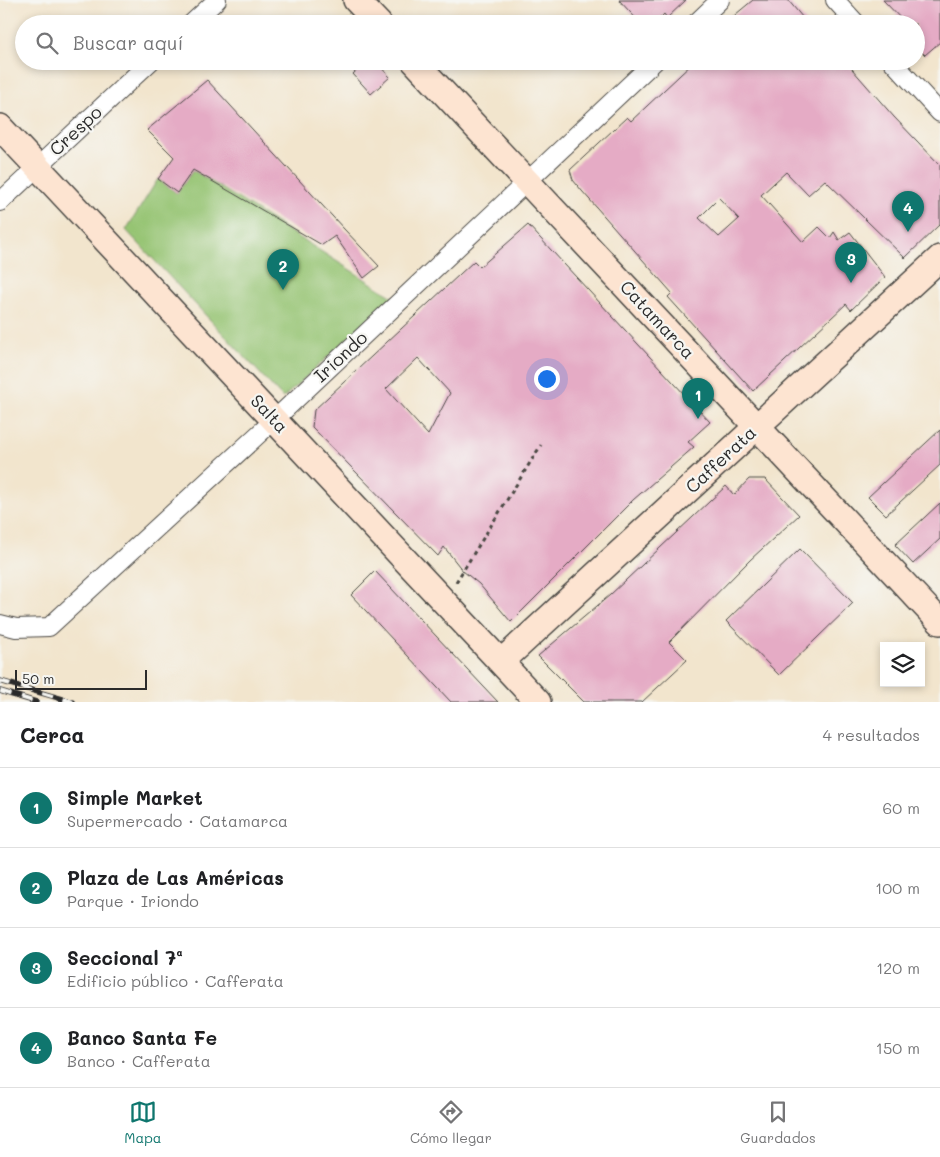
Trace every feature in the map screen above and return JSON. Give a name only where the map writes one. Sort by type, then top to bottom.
[{"type":"main road","points":[[356,0],[370,15]]},
{"type":"main road","name":"Catamarca","points":[[423,70],[940,622]]},
{"type":"main road","name":"Salta","points":[[0,127],[538,702]]},
{"type":"main road","name":"Cafferata","points":[[502,662],[940,258]]},
{"type":"street","points":[[201,15],[217,0]]},
{"type":"street","points":[[704,15],[720,0]]},
{"type":"street","points":[[835,0],[849,15]]},
{"type":"street","name":"Crespo","points":[[0,202],[141,70]]},
{"type":"street","name":"Iriondo","points":[[8,626],[50,627],[274,420],[645,70]]},
{"type":"street","points":[[900,70],[940,113]]},
{"type":"path","points":[[456,582],[541,445]]},
{"type":"green space","points":[[193,170],[393,297],[283,398],[126,230],[158,179],[177,193]]},
{"type":"building","points":[[619,0],[686,0],[670,15],[633,15]]},
{"type":"building","points":[[753,0],[788,0],[800,15],[735,15]]},
{"type":"building","points":[[883,0],[940,0],[940,42],[925,55],[925,15],[897,15]]},
{"type":"building","points":[[357,70],[383,70],[390,77],[371,94],[353,74]]},
{"type":"building","points":[[685,70],[853,70],[940,165],[940,224],[905,258],[825,180],[808,195],[786,172],[761,195],[803,242],[819,227],[830,238],[834,232],[839,240],[850,232],[885,277],[851,310],[846,304],[753,391],[668,297],[672,293],[573,180],[570,170],[627,117],[631,121]],"holes":[[[719,198],[739,219],[719,237],[699,218]]]},
{"type":"building","points":[[207,80],[379,266],[364,278],[335,236],[322,245],[193,170],[177,193],[158,179],[174,157],[147,130]]},
{"type":"building","points":[[528,225],[710,422],[688,442],[694,447],[633,500],[511,622],[479,584],[463,571],[444,547],[438,556],[312,427],[314,410],[474,261],[480,267]],"holes":[[[418,358],[450,393],[428,435],[386,389]]]},
{"type":"building","points":[[940,430],[940,465],[886,515],[868,497]]},
{"type":"building","points":[[749,479],[765,479],[799,515],[750,560],[669,642],[687,660],[642,702],[584,702],[538,656],[610,595],[726,486],[734,495]]},
{"type":"building","points":[[940,503],[940,539],[913,564],[895,545]]},
{"type":"building","points":[[800,549],[853,603],[779,675],[726,621]]},
{"type":"building","points":[[375,571],[498,702],[451,702],[351,595]]},
{"type":"railway","points":[[0,681],[73,702]]},
{"type":"railway","points":[[0,691],[36,702]]},
{"type":"place","name":"Banco Santa Fe","points":[[908,232]]},
{"type":"place","name":"Seccional 7ª","points":[[851,283]]},
{"type":"place","name":"Plaza de Las Américas","points":[[283,290]]},
{"type":"place","name":"Simple Market","points":[[698,419]]}]
